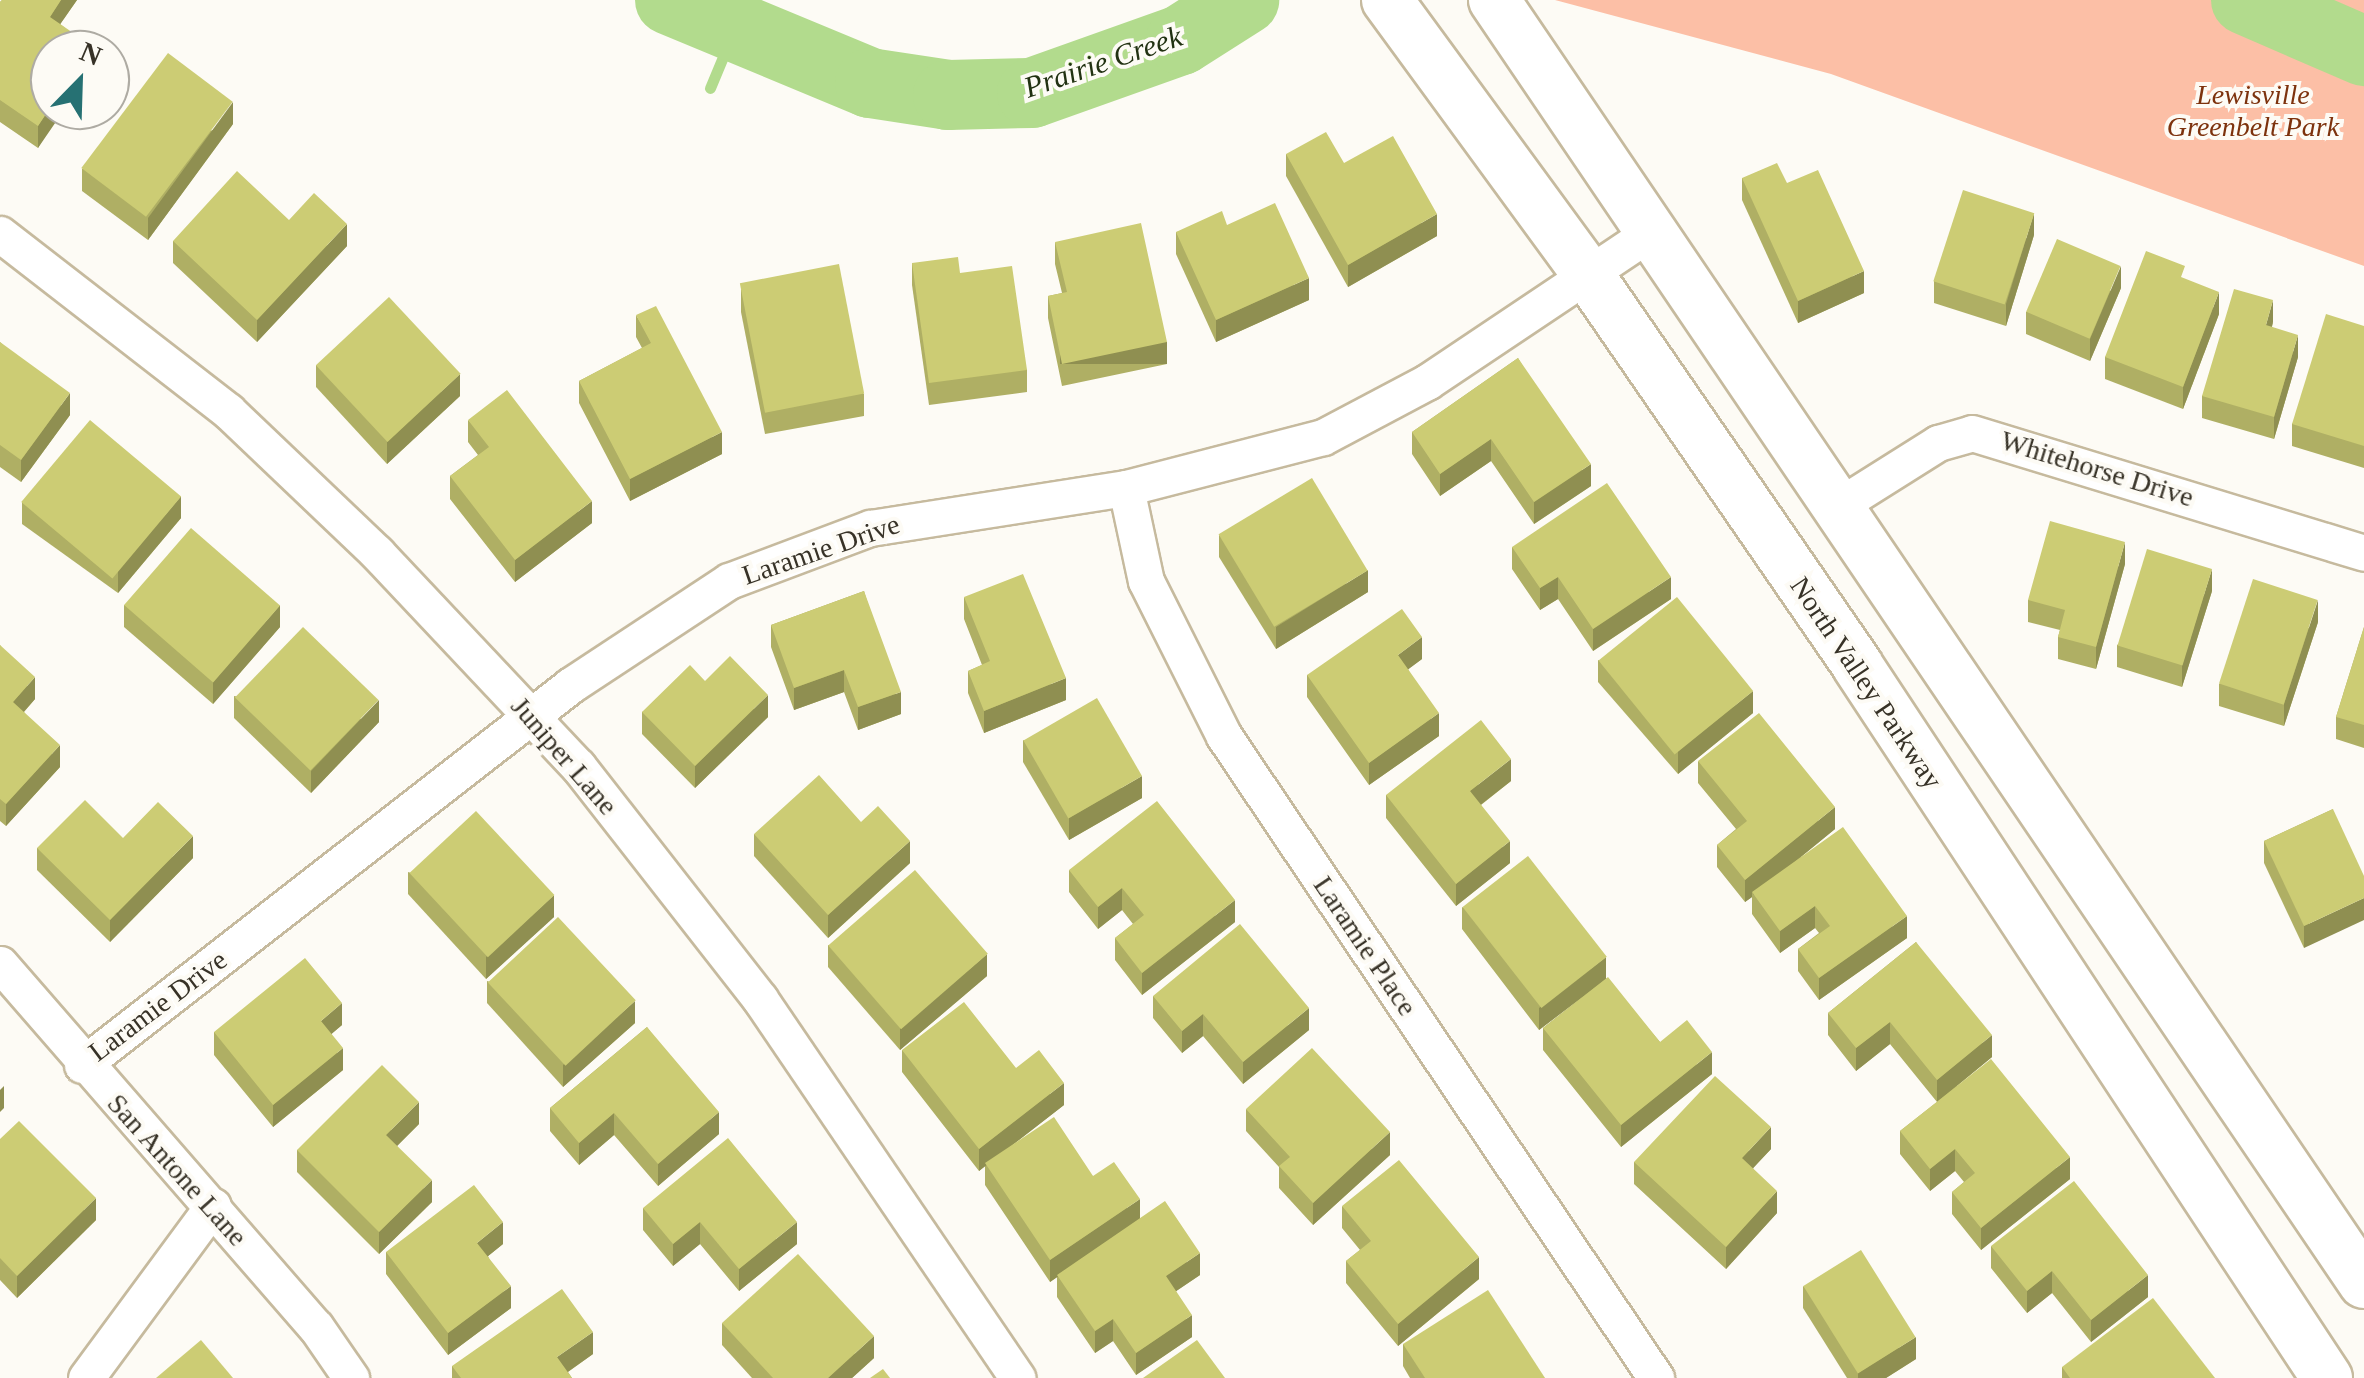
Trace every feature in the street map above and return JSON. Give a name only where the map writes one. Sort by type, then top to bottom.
[{"type":"street","name":"North Valley Parkway","points":[[1387,0],[1587,273],[1857,665],[2327,1378]]},
{"type":"street","points":[[1494,0],[1841,504],[2364,1282]]},
{"type":"street","name":"Laramie Drive","points":[[82,1065],[533,718],[571,684],[728,581],[870,528],[1126,488],[1323,437],[1426,382],[1654,230]]},
{"type":"street","name":"Juniper Lane","points":[[0,234],[228,411],[376,553],[533,718],[760,999],[1018,1378]]},
{"type":"street","name":"Whitehorse Drive","points":[[1841,504],[1938,444],[1972,433],[2364,553]]},
{"type":"street","name":"Laramie Place","points":[[1126,488],[1146,581],[1224,736],[1656,1378]]},
{"type":"street","name":"San Antone Lane","points":[[0,964],[82,1065],[213,1206],[351,1378]]},
{"type":"street","points":[[86,1378],[213,1206]]},
{"type":"green space","name":"Lewisville Greenbelt Park","points":[[1555,0],[2364,0],[2364,266],[1831,74]]},
{"type":"building","points":[[61,0],[50,17],[69,30],[30,30],[30,121],[0,100],[0,2]]},
{"type":"building","points":[[168,53],[233,102],[146,217],[81,168],[110,130],[130,130],[130,103]]},
{"type":"building","points":[[1326,132],[1344,163],[1393,136],[1437,214],[1348,265],[1286,154]]},
{"type":"building","points":[[1777,163],[1787,183],[1818,170],[1864,271],[1798,301],[1742,178]]},
{"type":"building","points":[[237,171],[289,220],[314,193],[347,224],[257,320],[173,241]]},
{"type":"building","points":[[1963,190],[2034,213],[2005,304],[1933,281]]},
{"type":"building","points":[[1275,203],[1309,278],[1216,320],[1176,232],[1222,211],[1227,225]]},
{"type":"building","points":[[1141,223],[1167,342],[1062,364],[1048,296],[1067,292],[1055,242]]},
{"type":"building","points":[[2057,239],[2121,266],[2090,339],[2026,312]]},
{"type":"building","points":[[2146,251],[2185,266],[2181,277],[2219,292],[2183,387],[2105,357]]},
{"type":"building","points":[[958,257],[960,273],[1012,266],[1027,370],[929,383],[912,263]]},
{"type":"building","points":[[839,264],[864,394],[765,413],[740,283]]},
{"type":"building","points":[[2234,289],[2273,300],[2266,325],[2298,335],[2274,417],[2202,396]]},
{"type":"building","points":[[389,297],[461,374],[387,442],[316,365]]},
{"type":"building","points":[[656,306],[722,432],[630,479],[579,381],[651,343],[636,315]]},
{"type":"building","points":[[2326,314],[2364,326],[2364,446],[2292,424]]},
{"type":"building","points":[[0,342],[70,393],[21,460],[0,445]]},
{"type":"building","points":[[1518,358],[1591,464],[1534,502],[1491,439],[1440,474],[1412,432]]},
{"type":"building","points":[[507,390],[592,501],[515,560],[450,476],[489,447],[468,420]]},
{"type":"building","points":[[90,420],[181,496],[112,578],[21,502]]},
{"type":"building","points":[[1312,478],[1368,571],[1274,627],[1219,534]]},
{"type":"building","points":[[1607,483],[1671,577],[1593,629],[1558,577],[1540,588],[1512,547]]},
{"type":"building","points":[[2050,521],[2125,542],[2096,647],[2058,637],[2065,610],[2028,600]]},
{"type":"building","points":[[191,528],[280,605],[213,682],[124,605]]},
{"type":"building","points":[[2147,549],[2212,569],[2182,665],[2117,646]]},
{"type":"building","points":[[1023,574],[1066,678],[984,711],[968,671],[990,661],[964,597]]},
{"type":"building","points":[[2253,579],[2318,600],[2284,705],[2219,684]]},
{"type":"building","points":[[864,591],[901,692],[858,707],[844,670],[794,688],[771,625]]},
{"type":"building","points":[[1677,597],[1753,691],[1675,755],[1599,661]]},
{"type":"building","points":[[1402,609],[1422,637],[1398,655],[1439,713],[1369,763],[1307,675]]},
{"type":"building","points":[[303,627],[379,700],[310,770],[235,697]]},
{"type":"building","points":[[2364,627],[2364,725],[2336,717]]},
{"type":"building","points":[[0,645],[35,677],[13,702],[60,745],[6,804],[0,799]]},
{"type":"building","points":[[730,656],[768,695],[695,766],[642,712],[690,665],[705,681]]},
{"type":"building","points":[[1097,698],[1142,776],[1068,818],[1023,740]]},
{"type":"building","points":[[1759,713],[1835,807],[1745,880],[1717,845],[1747,821],[1698,761]]},
{"type":"building","points":[[1481,720],[1511,759],[1470,791],[1510,841],[1456,884],[1386,795]]},
{"type":"building","points":[[819,775],[861,822],[878,806],[910,841],[828,915],[754,834]]},
{"type":"building","points":[[85,800],[123,838],[158,802],[193,836],[110,920],[37,848]]},
{"type":"building","points":[[1157,801],[1235,900],[1142,973],[1115,938],[1144,915],[1122,888],[1098,907],[1069,870]]},
{"type":"building","points":[[2333,809],[2364,876],[2364,898],[2304,926],[2264,841]]},
{"type":"building","points":[[476,811],[554,895],[488,957],[409,873]]},
{"type":"building","points":[[1843,827],[1907,916],[1819,978],[1798,949],[1830,926],[1815,906],[1780,931],[1752,892]]},
{"type":"building","points":[[1528,856],[1607,957],[1541,1008],[1463,907]]},
{"type":"building","points":[[915,870],[988,954],[901,1029],[828,945]]},
{"type":"building","points":[[558,917],[636,1000],[566,1066],[488,982]]},
{"type":"building","points":[[1240,924],[1309,1008],[1243,1062],[1203,1014],[1182,1031],[1153,996]]},
{"type":"building","points":[[1916,942],[1992,1035],[1937,1080],[1890,1022],[1856,1048],[1828,1013]]},
{"type":"building","points":[[305,958],[342,1003],[321,1021],[343,1048],[273,1105],[214,1032]]},
{"type":"building","points":[[1608,977],[1660,1042],[1687,1020],[1712,1052],[1621,1125],[1543,1028]]},
{"type":"building","points":[[964,1002],[1016,1068],[1039,1050],[1064,1083],[979,1149],[902,1050]]},
{"type":"building","points":[[647,1027],[719,1112],[658,1164],[614,1113],[579,1143],[550,1108]]},
{"type":"building","points":[[1312,1048],[1390,1132],[1313,1203],[1279,1166],[1290,1157],[1246,1109]]},
{"type":"building","points":[[1991,1059],[2070,1157],[1981,1228],[1952,1192],[1975,1173],[1955,1149],[1930,1169],[1900,1131]]},
{"type":"building","points":[[382,1065],[419,1102],[386,1135],[432,1180],[379,1232],[297,1150]]},
{"type":"building","points":[[1715,1076],[1771,1127],[1742,1158],[1777,1191],[1726,1247],[1634,1162]]},
{"type":"building","points":[[1054,1117],[1093,1176],[1114,1162],[1140,1199],[1050,1260],[985,1163]]},
{"type":"building","points":[[19,1121],[96,1198],[17,1276],[0,1258],[0,1139]]},
{"type":"building","points":[[728,1138],[797,1222],[739,1269],[700,1222],[673,1244],[643,1208]]},
{"type":"building","points":[[1399,1160],[1479,1257],[1398,1324],[1346,1261],[1371,1241],[1342,1206]]},
{"type":"building","points":[[2074,1181],[2148,1275],[2091,1320],[2052,1271],[2027,1291],[1991,1246]]},
{"type":"building","points":[[474,1185],[503,1222],[477,1243],[511,1286],[448,1333],[386,1252]]},
{"type":"building","points":[[1165,1201],[1200,1253],[1166,1276],[1192,1315],[1136,1353],[1113,1319],[1095,1331],[1057,1275]]},
{"type":"building","points":[[1861,1250],[1916,1337],[1858,1373],[1803,1286]]},
{"type":"building","points":[[798,1254],[874,1336],[828,1378],[773,1378],[722,1323]]},
{"type":"building","points":[[562,1289],[593,1332],[557,1357],[572,1378],[461,1378],[452,1366]]},
{"type":"building","points":[[1488,1290],[1545,1378],[1425,1378],[1403,1344]]},
{"type":"building","points":[[2153,1298],[2215,1378],[2070,1378],[2062,1367]]},
{"type":"building","points":[[201,1340],[233,1378],[156,1378]]},
{"type":"building","points":[[1197,1340],[1225,1378],[1143,1378]]},
{"type":"building","points":[[883,1369],[890,1378],[870,1378]]},
{"type":"waterway","name":"Prairie Creek","points":[[670,0],[870,83],[948,95],[1032,93],[1181,40],[1244,0]]},
{"type":"waterway","name":"Prairie Creek","points":[[2246,0],[2364,51]]},
{"type":"waterway","points":[[710,88],[735,28]]}]
